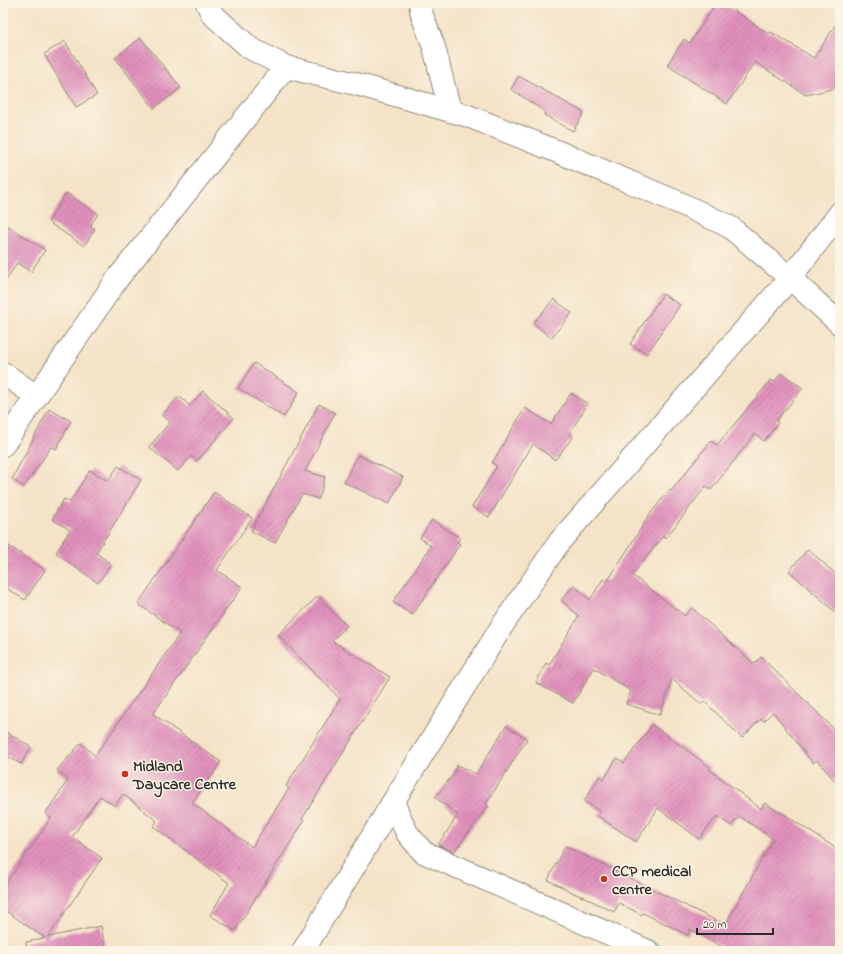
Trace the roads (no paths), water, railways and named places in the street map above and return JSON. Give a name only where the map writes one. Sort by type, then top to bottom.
[{"type":"street","points":[[207,3],[212,14],[250,48],[286,67],[356,84],[468,116],[682,204],[730,227],[790,278],[840,324]]},
{"type":"street","points":[[420,3],[422,15],[434,47],[450,111]]},
{"type":"street","points":[[3,446],[118,278],[286,67]]},
{"type":"street","points":[[303,951],[502,626],[560,541],[790,278],[840,213]]},
{"type":"street","points":[[3,373],[36,396]]},
{"type":"street","points":[[393,802],[407,833],[423,852],[648,951]]},
{"type":"waterway","points":[[649,944],[665,951]]},
{"type":"place","name":"Midland Daycare Centre","points":[[125,774]]},
{"type":"place","name":"CCP medical centre","points":[[604,879]]}]
